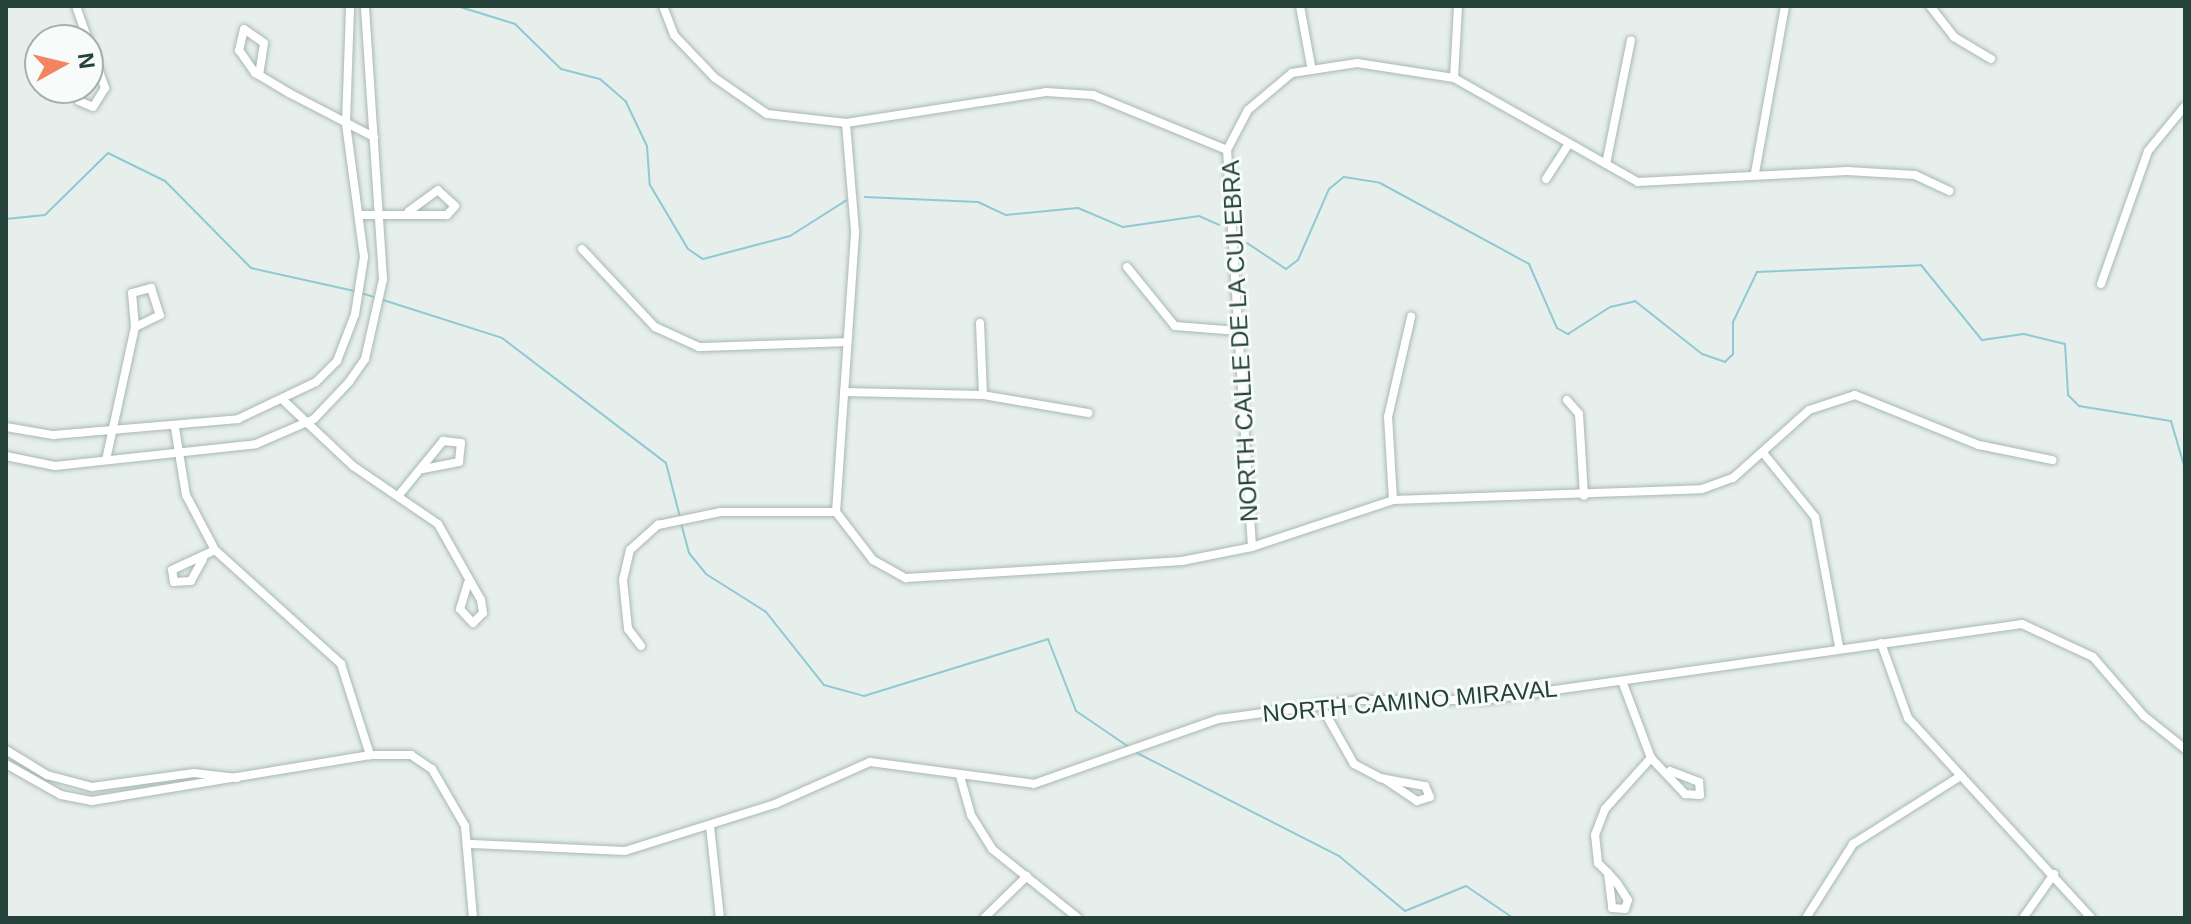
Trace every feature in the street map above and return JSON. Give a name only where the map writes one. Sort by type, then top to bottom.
[{"type":"street","points":[[6,427],[53,435],[111,428],[175,428],[238,419],[284,401],[316,382],[347,336],[364,257],[361,215],[346,123],[350,6]]},
{"type":"street","points":[[6,456],[55,466],[178,455],[256,444],[304,425],[365,359],[383,279],[365,6]]},
{"type":"street","points":[[663,6],[674,35],[767,114],[846,123],[1046,92],[1077,94],[1151,115],[1227,150]]},
{"type":"street","points":[[1300,6],[1311,66],[1357,63],[1454,78],[1517,108],[1567,147],[1638,182],[1755,173],[1915,175],[1950,191]]},
{"type":"street","points":[[1454,78],[1458,6]]},
{"type":"street","points":[[1755,173],[1785,6]]},
{"type":"street","points":[[1930,6],[1954,37],[1991,59]]},
{"type":"street","points":[[259,75],[264,43],[244,29],[239,50],[259,75],[374,137]]},
{"type":"street","points":[[1606,164],[1631,40]]},
{"type":"street","name":"NORTH CALLE DE LA CULEBRA","points":[[1252,547],[1227,150],[1248,110],[1311,66]]},
{"type":"street","points":[[2101,284],[2148,151],[2185,106]]},
{"type":"street","points":[[846,123],[855,231],[836,512],[873,560],[906,578],[1182,561],[1252,547],[1393,500],[1584,496],[1702,489],[1733,478],[1764,454],[1809,410],[1855,395],[1979,445],[2052,460]]},
{"type":"street","points":[[1546,179],[1567,147]]},
{"type":"street","points":[[361,215],[409,211],[447,215],[455,206],[438,190],[409,211]]},
{"type":"street","points":[[582,249],[655,327],[699,347],[846,342]]},
{"type":"street","points":[[1127,267],[1175,326],[1238,331]]},
{"type":"street","points":[[106,460],[135,327],[132,293],[151,288],[160,315],[135,327]]},
{"type":"street","points":[[1393,500],[1388,417],[1411,317]]},
{"type":"street","points":[[980,323],[983,395]]},
{"type":"street","points":[[844,392],[983,395],[1088,413]]},
{"type":"street","points":[[1567,400],[1579,414],[1584,496]]},
{"type":"street","points":[[284,401],[304,425],[438,524],[468,583]]},
{"type":"street","points":[[175,428],[186,495],[215,550],[341,664],[370,755]]},
{"type":"street","points":[[399,495],[443,441],[461,443],[459,462],[423,469]]},
{"type":"street","points":[[1764,454],[1815,517],[1839,647]]},
{"type":"street","points":[[641,646],[628,629],[623,580],[630,550],[658,525],[721,512],[836,512]]},
{"type":"street","points":[[203,559],[215,550]]},
{"type":"street","name":"NORTH CAMINO MIRAVAL","points":[[472,844],[625,851],[710,826],[860,764],[909,763],[960,776],[1044,783],[1183,726],[1320,704],[1468,702],[1839,647],[2022,624],[2059,636],[2093,657],[2144,716],[2185,749]]},
{"type":"street","points":[[1881,643],[1908,718],[1959,777],[2054,874],[2091,918]]},
{"type":"street","points":[[1622,681],[1651,758],[1670,771]]},
{"type":"street","points":[[1320,704],[1349,759],[1417,801],[1430,797],[1425,786],[1384,779]]},
{"type":"street","points":[[6,750],[47,775],[92,787],[194,773],[237,778]]},
{"type":"street","points":[[6,764],[61,795],[92,801],[370,755],[425,761],[472,844],[473,918]]},
{"type":"street","points":[[1608,873],[1598,863],[1595,835],[1605,809],[1651,758]]},
{"type":"street","points":[[960,776],[986,841],[1078,918]]},
{"type":"street","points":[[1806,918],[1853,844],[1959,777]]},
{"type":"street","points":[[710,826],[720,918]]},
{"type":"street","points":[[2023,918],[2054,874]]},
{"type":"street","points":[[984,918],[1027,876]]},
{"type":"waterway","points":[[457,6],[515,24],[561,69],[600,79],[626,102],[647,146],[650,185],[688,249],[703,259],[790,236],[847,200]]},
{"type":"waterway","points":[[6,219],[45,215],[108,153],[165,181],[251,268],[355,291]]},
{"type":"waterway","points":[[1247,243],[1286,269],[1298,260],[1329,189],[1344,177],[1380,183],[1529,264],[1557,328],[1568,334],[1610,307],[1635,301],[1702,354],[1725,362],[1733,354],[1733,322],[1757,272],[1921,265],[1982,340],[2024,334],[2065,344],[2068,395],[2079,406],[2171,421],[2185,469]]},
{"type":"waterway","points":[[865,197],[978,202],[1006,215],[1078,208],[1123,227],[1199,216],[1219,225]]},
{"type":"waterway","points":[[361,293],[374,297]]},
{"type":"waterway","points":[[380,299],[502,338],[666,463],[680,517]]},
{"type":"waterway","points":[[681,523],[689,553],[706,574],[766,612],[824,685],[864,696],[1048,639],[1076,711],[1129,747]]},
{"type":"waterway","points":[[1137,753],[1339,856],[1405,911],[1466,886],[1513,918]]}]
